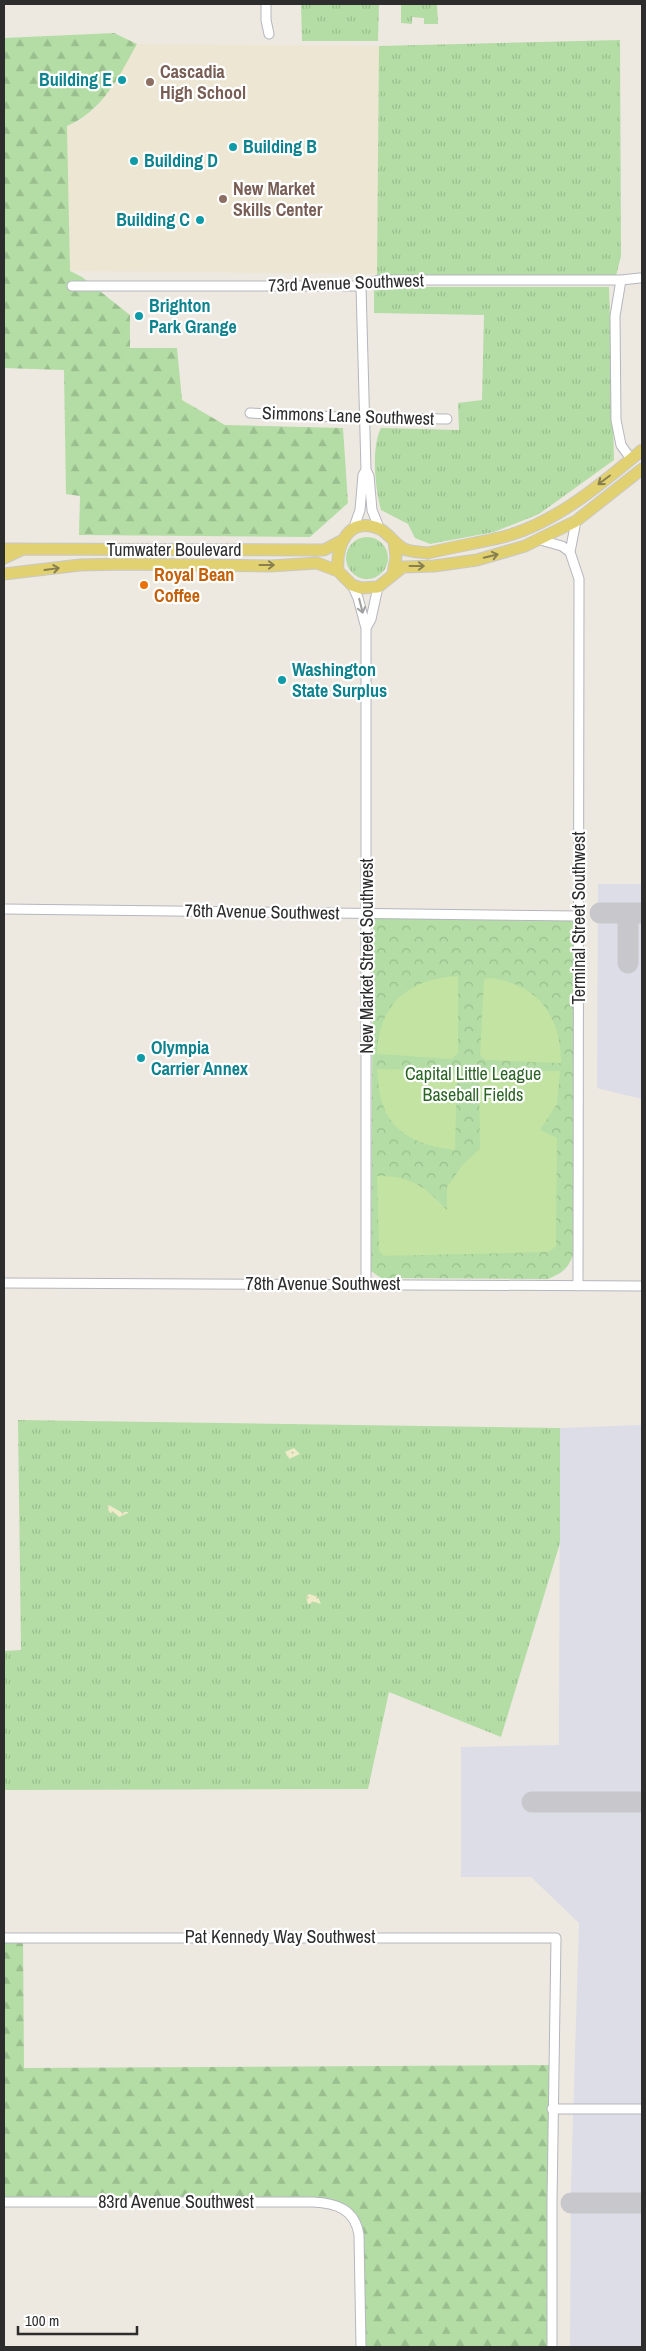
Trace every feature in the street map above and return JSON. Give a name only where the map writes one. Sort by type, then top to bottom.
[{"type":"main road","points":[[642,450],[582,497],[541,522],[504,537],[428,552],[411,551],[380,530],[367,526],[353,530],[341,541],[338,571],[352,585],[361,588],[378,587],[406,566],[443,565],[494,556],[540,540],[576,521],[642,469]]},
{"type":"main road","name":"Tumwater Boulevard","points":[[4,549],[324,550],[341,541]]},
{"type":"main road","points":[[393,574],[396,557],[394,541]]},
{"type":"main road","points":[[4,558],[22,549]]},
{"type":"main road","name":"Tumwater Boulevard","points":[[4,574],[80,566],[125,564],[270,566],[317,563],[338,571]]},
{"type":"street","points":[[266,4],[266,20],[269,34]]},
{"type":"street","name":"73rd Avenue Southwest","points":[[72,286],[361,286],[378,280],[621,280],[640,278]]},
{"type":"street","points":[[621,280],[615,316],[616,420],[621,445],[631,459]]},
{"type":"street","points":[[361,286],[363,418],[366,470],[369,476],[374,516],[380,530]]},
{"type":"street","name":"Simmons Lane Southwest","points":[[250,413],[363,418],[447,419]]},
{"type":"street","points":[[353,530],[360,510],[363,475],[366,470]]},
{"type":"street","name":"Terminal Street Southwest","points":[[576,521],[570,552],[579,579],[578,1286]]},
{"type":"street","points":[[540,540],[550,541],[570,552]]},
{"type":"street","name":"New Market Street Southwest","points":[[352,585],[358,598],[366,628],[368,912],[366,1284]]},
{"type":"street","name":"New Market Street Southwest","points":[[366,628],[371,619],[378,587]]},
{"type":"street","name":"76th Avenue Southwest","points":[[4,909],[579,916]]},
{"type":"street","name":"78th Avenue Southwest","points":[[4,1283],[642,1286]]},
{"type":"street","name":"Pat Kennedy Way Southwest","points":[[4,1938],[556,1938],[552,2110]]},
{"type":"street","points":[[552,2347],[552,2110],[642,2109]]},
{"type":"street","name":"83rd Avenue Southwest","points":[[4,2202],[313,2202],[332,2204],[346,2210],[356,2223],[360,2234],[361,2347]]},
{"type":"shaded area","name":"New Market Skills Center","points":[[137,44],[379,46],[377,274],[70,271],[67,126],[78,122],[93,111],[104,98]]},
{"type":"shaded area","points":[[598,884],[642,884],[642,1099],[597,1088]]},
{"type":"shaded area","points":[[642,1425],[642,2347],[570,2347],[571,2185],[579,1923],[531,1877],[461,1877],[461,1747],[559,1745],[560,1428]]},
{"type":"green space","points":[[301,4],[379,4],[378,41],[302,41]]},
{"type":"green space","points":[[401,4],[437,4],[438,24],[424,24],[424,18],[412,17],[412,24],[401,23]]},
{"type":"green space","points":[[114,33],[137,44],[109,91],[100,102],[80,119],[67,126],[70,271],[82,277],[130,315],[130,348],[177,348],[182,400],[225,425],[343,428],[348,503],[310,537],[79,535],[80,496],[66,494],[64,370],[4,368],[4,38]]},
{"type":"green space","points":[[620,40],[621,256],[615,280],[379,280],[377,274],[379,46]]},
{"type":"green space","points":[[374,287],[609,287],[614,460],[539,514],[494,532],[430,544],[415,538],[408,524],[381,510],[375,468],[378,436],[381,428],[459,430],[458,403],[482,400],[484,315],[374,313]]},
{"type":"green space","points":[[367,537],[382,543],[388,558],[382,573],[367,579],[352,573],[346,558],[352,543]]},
{"type":"green space","name":"Capital Little League Baseball Fields","points":[[373,918],[575,921],[573,1255],[567,1267],[557,1275],[548,1279],[381,1278],[371,1271]]},
{"type":"green space","points":[[458,976],[458,1053],[452,1059],[377,1054],[383,1021],[390,1008],[400,997],[412,988],[425,982]]},
{"type":"green space","points":[[491,978],[522,988],[544,1005],[552,1017],[557,1031],[561,1063],[485,1060],[480,1055],[484,979]]},
{"type":"green space","points":[[377,1069],[450,1071],[457,1077],[455,1150],[444,1149],[413,1139],[396,1126],[389,1118],[382,1103]]},
{"type":"green space","points":[[560,1071],[557,1104],[540,1130],[557,1138],[556,1247],[548,1252],[384,1256],[379,1251],[377,1176],[389,1176],[408,1180],[432,1195],[447,1210],[447,1187],[463,1164],[480,1149],[479,1077],[484,1072]]},
{"type":"green space","points":[[18,1420],[560,1428],[560,1543],[501,1737],[389,1692],[368,1789],[4,1790],[4,1651],[21,1650]]},
{"type":"green space","points":[[23,1937],[24,2068],[553,2065],[554,2347],[361,2347],[358,2228],[336,2205],[4,2202],[4,1938]]},
{"type":"sand","points":[[294,1448],[300,1454],[289,1459],[285,1452]]},
{"type":"sand","points":[[109,1505],[121,1512],[128,1513],[119,1517],[115,1513],[110,1513],[107,1507]]},
{"type":"sand","points":[[309,1594],[318,1597],[321,1604],[315,1602],[308,1604],[306,1597]]},
{"type":"taxiway","points":[[600,913],[642,913]]},
{"type":"taxiway","points":[[628,913],[628,963]]},
{"type":"taxiway","points":[[532,1802],[642,1802]]},
{"type":"taxiway","points":[[571,2203],[642,2203]]},
{"type":"place","name":"Building E","points":[[122,80]]},
{"type":"place","name":"Cascadia High School","points":[[150,82]]},
{"type":"place","name":"Building B","points":[[233,147]]},
{"type":"place","name":"Building D","points":[[134,161]]},
{"type":"place","name":"New Market Skills Center","points":[[223,199]]},
{"type":"place","name":"Building C","points":[[200,220]]},
{"type":"place","name":"Brighton Park Grange","points":[[139,316]]},
{"type":"place","name":"Royal Bean Coffee","points":[[144,585]]},
{"type":"place","name":"Washington State Surplus","points":[[282,680]]},
{"type":"place","name":"Olympia Carrier Annex","points":[[141,1058]]}]
